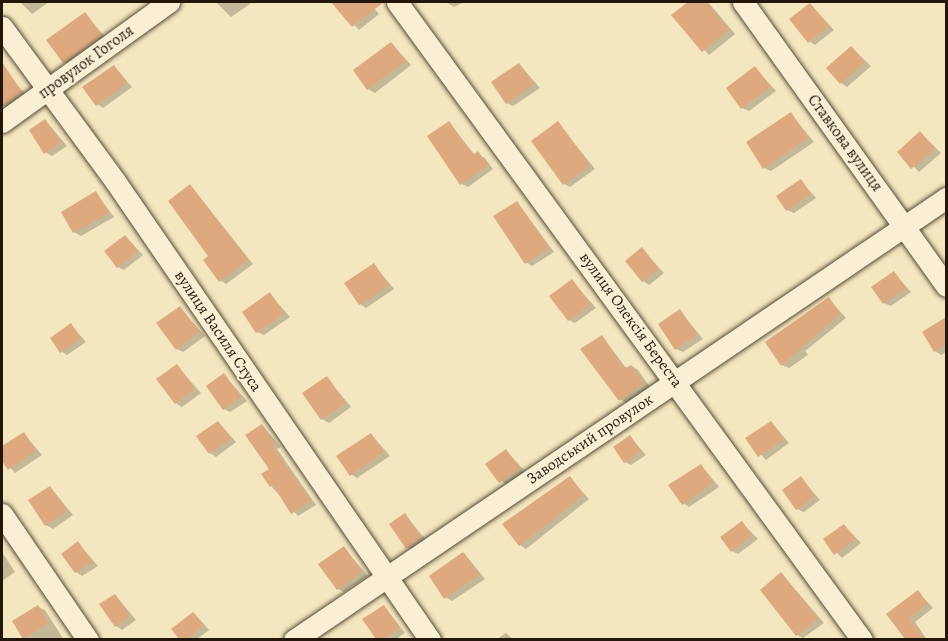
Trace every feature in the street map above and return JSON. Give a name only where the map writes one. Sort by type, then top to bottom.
[{"type":"street","name":"провулок Гоголя","points":[[2,122],[169,2]]},
{"type":"street","name":"вулиця Олексія Береста","points":[[397,2],[862,639]]},
{"type":"street","name":"Ставкова вулиця","points":[[743,2],[946,286]]},
{"type":"street","name":"вулиця Василя Стуса","points":[[2,27],[115,181],[430,639]]},
{"type":"street","name":"Заводський провулок","points":[[294,639],[388,578],[946,198]]},
{"type":"street","points":[[2,514],[88,639]]},
{"type":"building","points":[[331,2],[384,2],[352,27]]},
{"type":"building","points":[[688,2],[706,2],[729,30],[702,52],[671,15]]},
{"type":"building","points":[[810,3],[829,26],[808,43],[789,19]]},
{"type":"building","points":[[85,12],[102,35],[63,63],[46,40]]},
{"type":"building","points":[[391,42],[406,61],[367,90],[353,70]]},
{"type":"building","points":[[851,46],[865,62],[840,84],[826,68]]},
{"type":"building","points":[[2,62],[22,92],[2,107]]},
{"type":"building","points":[[519,63],[534,84],[506,104],[491,82]]},
{"type":"building","points":[[114,65],[127,83],[96,106],[82,87]]},
{"type":"building","points":[[755,66],[771,87],[741,109],[726,88]]},
{"type":"building","points":[[791,112],[808,138],[763,169],[746,142]]},
{"type":"building","points":[[45,119],[61,142],[44,154],[29,130]]},
{"type":"building","points":[[449,121],[473,155],[478,151],[488,165],[460,185],[427,136]]},
{"type":"building","points":[[558,121],[590,165],[563,185],[531,141]]},
{"type":"building","points":[[920,131],[935,149],[911,169],[897,152]]},
{"type":"building","points":[[801,179],[811,194],[786,211],[776,196]]},
{"type":"building","points":[[190,184],[248,260],[219,282],[203,260],[208,256],[168,201]]},
{"type":"building","points":[[96,191],[109,213],[73,233],[61,212]]},
{"type":"building","points":[[517,201],[549,248],[525,264],[493,216]]},
{"type":"building","points":[[125,235],[138,251],[117,268],[104,251]]},
{"type":"building","points":[[642,247],[659,269],[642,282],[625,261]]},
{"type":"building","points":[[374,263],[389,285],[359,305],[344,283]]},
{"type":"building","points":[[894,271],[906,288],[883,304],[871,287]]},
{"type":"building","points":[[572,279],[591,304],[568,321],[549,296]]},
{"type":"building","points":[[270,292],[284,314],[256,333],[242,312]]},
{"type":"building","points":[[829,297],[840,314],[781,366],[765,342]]},
{"type":"building","points":[[180,306],[199,332],[176,350],[156,323]]},
{"type":"building","points":[[680,309],[697,335],[675,350],[658,324]]},
{"type":"building","points":[[946,317],[946,344],[934,352],[922,332]]},
{"type":"building","points":[[71,323],[81,338],[60,353],[50,338]]},
{"type":"building","points":[[602,335],[624,369],[631,365],[644,383],[619,401],[580,349]]},
{"type":"building","points":[[177,364],[195,389],[175,404],[156,379]]},
{"type":"building","points":[[224,373],[241,397],[223,410],[206,386]]},
{"type":"building","points":[[327,376],[346,403],[321,420],[302,393]]},
{"type":"building","points":[[218,421],[231,438],[209,454],[196,436]]},
{"type":"building","points":[[771,421],[784,439],[758,457],[745,438]]},
{"type":"building","points":[[262,424],[275,443],[272,445],[311,501],[291,514],[273,485],[270,487],[261,474],[269,469],[245,435]]},
{"type":"building","points":[[24,432],[36,451],[8,470],[2,461],[2,446]]},
{"type":"building","points":[[371,433],[384,452],[350,476],[336,456]]},
{"type":"building","points":[[630,435],[641,451],[624,463],[613,447]]},
{"type":"building","points":[[506,449],[520,468],[499,483],[485,464]]},
{"type":"building","points":[[701,464],[713,483],[682,505],[668,485]]},
{"type":"building","points":[[570,476],[584,495],[519,546],[502,524]]},
{"type":"building","points":[[801,476],[815,496],[796,510],[782,490]]},
{"type":"building","points":[[50,486],[67,511],[45,526],[28,500]]},
{"type":"building","points":[[405,513],[421,537],[406,549],[389,524]]},
{"type":"building","points":[[742,521],[752,535],[731,552],[720,537]]},
{"type":"building","points":[[844,524],[855,539],[834,555],[823,539]]},
{"type":"building","points":[[78,541],[92,562],[75,573],[61,554]]},
{"type":"building","points":[[344,546],[362,572],[337,590],[318,564]]},
{"type":"building","points":[[463,552],[479,575],[444,599],[429,576]]},
{"type":"building","points":[[781,572],[818,619],[796,636],[760,590]]},
{"type":"building","points":[[918,590],[928,604],[909,618],[924,639],[905,639],[886,614]]},
{"type":"building","points":[[115,594],[130,616],[115,627],[99,604]]},
{"type":"building","points":[[38,605],[49,623],[23,639],[12,621]]},
{"type":"building","points":[[384,605],[400,629],[383,639],[376,639],[362,619]]},
{"type":"building","points":[[193,612],[204,626],[186,639],[179,639],[171,629]]}]
